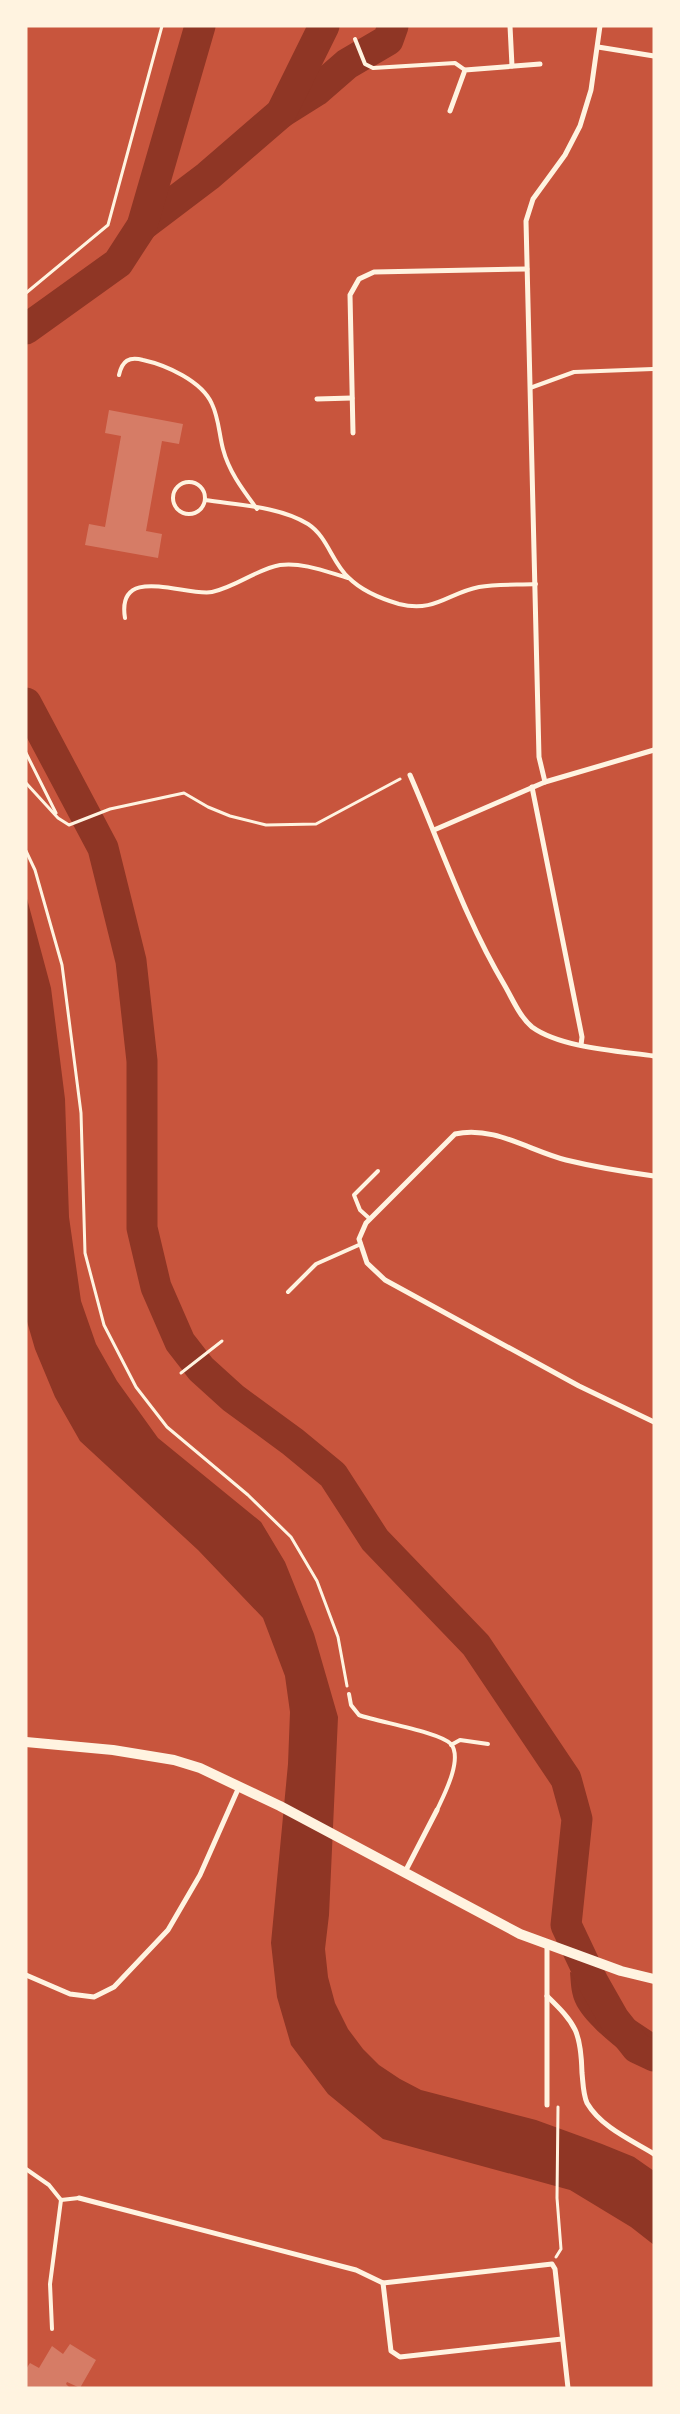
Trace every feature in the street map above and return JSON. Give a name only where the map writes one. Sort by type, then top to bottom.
[{"type":"main road","points":[[26,1742],[96,1748],[174,1760],[200,1768],[336,1835],[520,1934],[547,1946],[654,1979]]},
{"type":"street","points":[[510,26],[512,66]]},
{"type":"street","points":[[545,782],[539,758],[526,221],[533,199],[565,155],[580,126],[590,90],[600,26]]},
{"type":"street","points":[[598,47],[654,56]]},
{"type":"street","points":[[450,111],[465,70],[540,64]]},
{"type":"street","points":[[352,432],[350,295],[359,279],[374,272],[527,269]]},
{"type":"street","points":[[317,399],[352,398]]},
{"type":"street","points":[[434,830],[545,782],[654,750]]},
{"type":"street","points":[[410,775],[434,830],[457,892],[489,959],[521,1014],[533,1028],[543,1033],[581,1044],[654,1056]]},
{"type":"street","points":[[532,787],[582,1037],[581,1044]]},
{"type":"street","points":[[654,1176],[565,1160],[487,1133],[470,1131],[455,1134],[370,1219],[359,1239],[367,1263],[385,1280],[579,1386],[654,1422]]},
{"type":"street","points":[[26,1975],[70,1994],[94,1997],[114,1987],[168,1930],[200,1874],[239,1787]]},
{"type":"street","points":[[405,1872],[437,1810]]},
{"type":"street","points":[[547,1946],[547,2105]]},
{"type":"street","points":[[547,1996],[569,2017],[578,2032],[586,2101],[595,2114],[607,2125],[654,2154]]},
{"type":"street","points":[[79,2198],[356,2270],[383,2283],[552,2264],[555,2269],[568,2388]]},
{"type":"street","points":[[383,2283],[391,2351],[400,2357],[562,2338]]},
{"type":"lane","points":[[355,39],[365,64],[372,68],[455,63],[465,70]]},
{"type":"lane","points":[[120,375],[124,362],[129,358],[138,358],[179,372],[198,387],[212,402],[218,420],[223,449],[232,472],[257,509]]},
{"type":"lane","points":[[530,388],[574,372],[653,370]]},
{"type":"lane","points":[[190,482],[202,488],[205,500],[197,511],[186,513],[178,508],[174,496],[178,486],[190,482]]},
{"type":"lane","points":[[205,500],[283,514],[308,524],[321,536],[348,578]]},
{"type":"lane","points":[[125,618],[123,606],[128,594],[139,587],[160,586],[210,593],[231,587],[279,566],[301,565],[348,578],[374,595],[400,604],[421,607],[442,602],[458,593],[479,587],[536,584]]},
{"type":"lane","points":[[370,1219],[360,1210],[354,1194],[378,1171]]},
{"type":"lane","points":[[288,1292],[316,1264],[361,1244]]},
{"type":"lane","points":[[348,1694],[351,1705],[359,1715],[439,1737],[451,1745],[455,1757],[452,1772],[437,1810]]},
{"type":"lane","points":[[451,1745],[460,1740],[488,1744]]},
{"type":"lane","points":[[26,2169],[49,2185],[61,2200],[50,2284],[52,2329]]},
{"type":"lane","points":[[61,2200],[79,2198]]},
{"type":"path","points":[[26,293],[108,225],[162,26]]},
{"type":"path","points":[[26,753],[58,818]]},
{"type":"path","points":[[26,783],[58,818],[69,825],[110,809],[184,793],[208,808],[266,825],[316,824],[410,775]]},
{"type":"path","points":[[26,851],[35,870],[62,965],[81,1113],[85,1253],[104,1325],[136,1387],[167,1427],[248,1495],[291,1537],[317,1580],[338,1637],[348,1694]]},
{"type":"path","points":[[181,1373],[222,1341]]},
{"type":"path","points":[[552,2264],[561,2249],[557,2198],[558,2113]]},
{"type":"shaded area","points":[[26,895],[51,988],[65,1099],[69,1217],[81,1301],[96,1344],[117,1381],[158,1438],[261,1522],[285,1562],[314,1634],[338,1717],[329,1915],[325,1949],[328,1977],[335,2003],[348,2029],[363,2049],[379,2065],[400,2079],[421,2090],[536,2120],[634,2157],[654,2171],[654,2245],[631,2227],[570,2190],[383,2139],[328,2094],[291,2045],[277,1997],[271,1943],[288,1764],[290,1712],[285,1676],[263,1618],[198,1550],[80,1441],[55,1397],[35,1349],[26,1318]]},
{"type":"shaded area","points":[[570,1972],[605,1984],[619,2004],[633,2019],[654,2033],[654,2071],[611,2043],[583,2015],[574,1998]]},
{"type":"building","points":[[109,410],[183,424],[179,444],[162,441],[146,531],[162,534],[158,558],[85,545],[89,524],[105,527],[121,436],[105,433]]},
{"type":"building","points":[[70,2344],[96,2360],[80,2388],[67,2382],[66,2384],[70,2388],[26,2388],[26,2369],[30,2363],[39,2368],[52,2346],[63,2354]]},
{"type":"waterway","points":[[26,329],[118,263],[142,226],[200,26]]},
{"type":"waterway","points":[[142,226],[208,176],[281,113],[324,26]]},
{"type":"waterway","points":[[281,113],[316,91],[347,64],[388,40],[393,26]]},
{"type":"waterway","points":[[26,703],[103,848],[131,961],[142,1061],[142,1228],[156,1287],[180,1342],[201,1369],[233,1398],[293,1442],[333,1475],[375,1540],[476,1645],[566,1779],[577,1819],[566,1925],[593,1982],[614,2019],[637,2048],[654,2056]]}]
